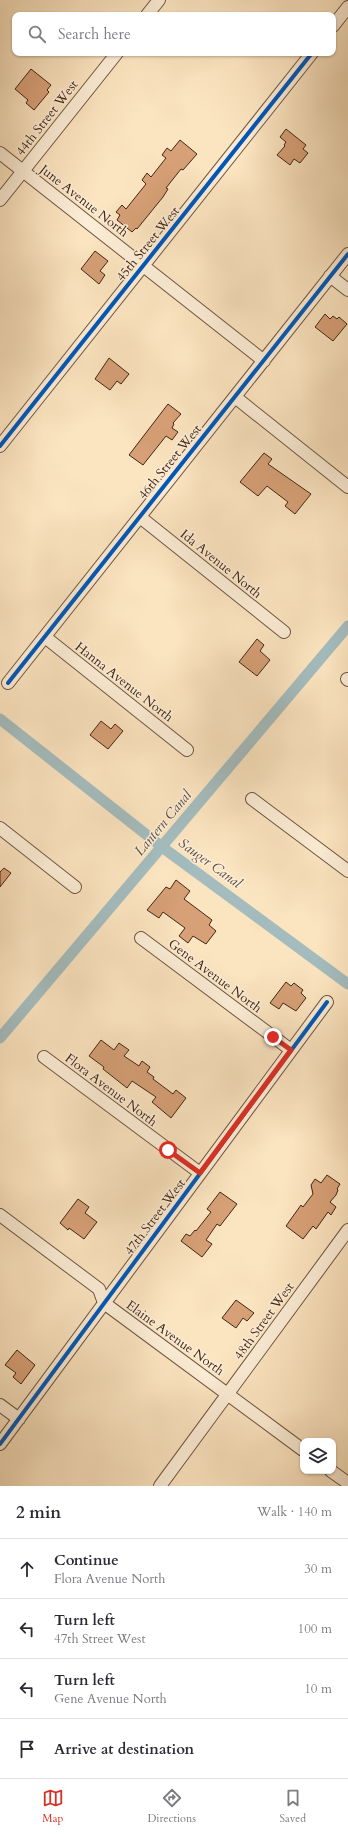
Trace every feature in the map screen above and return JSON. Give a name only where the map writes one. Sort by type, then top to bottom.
[{"type":"street","points":[[149,12],[159,0]]},
{"type":"street","points":[[336,22],[348,7]]},
{"type":"street","name":"44th Street West","points":[[0,200],[115,56]]},
{"type":"street","name":"45th Street West","points":[[0,446],[310,56]]},
{"type":"street","name":"June Avenue North","points":[[0,153],[264,361]]},
{"type":"street","name":"46th Street West","points":[[8,683],[348,254]]},
{"type":"street","points":[[330,276],[348,290]]},
{"type":"street","points":[[235,397],[348,487]]},
{"type":"street","name":"Ida Avenue North","points":[[140,516],[284,632]]},
{"type":"street","name":"Hanna Avenue North","points":[[45,637],[187,750]]},
{"type":"street","points":[[252,799],[348,870]]},
{"type":"street","points":[[0,828],[74,887]]},
{"type":"street","name":"Gene Avenue North","points":[[141,938],[291,1050]]},
{"type":"street","name":"47th Street West","points":[[0,1444],[327,1002]]},
{"type":"street","name":"Flora Avenue North","points":[[44,1057],[200,1173]]},
{"type":"street","name":"Elaine Avenue North","points":[[0,1215],[99,1289],[104,1303],[300,1448]]},
{"type":"street","name":"48th Street West","points":[[160,1486],[348,1230]]},
{"type":"street","points":[[0,1405],[19,1419]]},
{"type":"street","points":[[335,1474],[348,1483]]},
{"type":"building","points":[[31,69],[51,85],[47,90],[49,92],[34,110],[26,103],[28,100],[15,89]]},
{"type":"building","points":[[286,129],[306,145],[303,149],[308,153],[300,163],[294,159],[290,165],[277,155],[285,146],[284,145],[286,142],[280,137]]},
{"type":"building","points":[[180,140],[197,154],[183,170],[181,169],[166,188],[168,189],[163,197],[137,229],[136,228],[132,232],[117,220],[120,215],[116,212],[122,205],[126,209],[146,184],[142,180],[147,173],[151,177],[166,158],[162,155],[167,148],[171,151]]},
{"type":"building","points":[[95,251],[108,261],[100,271],[105,275],[99,284],[81,269]]},
{"type":"building","points":[[325,314],[330,319],[333,316],[337,319],[339,317],[347,324],[333,341],[315,327]]},
{"type":"building","points":[[109,358],[129,374],[121,384],[117,381],[110,390],[95,379]]},
{"type":"building","points":[[168,404],[181,414],[173,423],[172,428],[178,432],[172,440],[166,436],[143,465],[129,455]]},
{"type":"building","points":[[264,453],[272,459],[268,464],[311,494],[295,514],[285,506],[288,502],[267,486],[258,496],[240,482]]},
{"type":"building","points":[[257,639],[264,645],[260,651],[270,660],[257,676],[239,662]]},
{"type":"building","points":[[101,721],[111,729],[115,724],[123,731],[108,749],[90,735]]},
{"type":"building","points":[[4,868],[11,873],[0,887],[0,872]]},
{"type":"building","points":[[176,880],[190,891],[184,899],[212,920],[209,925],[216,931],[206,944],[193,936],[188,943],[179,936],[185,928],[163,912],[159,918],[147,910],[166,887],[170,889]]},
{"type":"building","points":[[286,982],[291,986],[294,983],[303,990],[301,993],[306,998],[296,1011],[283,1003],[279,1009],[270,1003]]},
{"type":"building","points":[[101,1040],[114,1050],[119,1043],[129,1050],[124,1056],[139,1066],[142,1061],[150,1067],[147,1072],[154,1077],[153,1079],[173,1094],[176,1090],[186,1098],[171,1118],[152,1102],[156,1097],[132,1081],[127,1088],[103,1069],[104,1067],[89,1056]]},
{"type":"building","points":[[327,1175],[340,1184],[336,1195],[330,1202],[336,1207],[331,1215],[328,1212],[316,1229],[313,1226],[303,1239],[286,1226],[301,1205],[303,1207],[313,1194],[311,1185],[315,1179],[321,1183]]},
{"type":"building","points":[[220,1192],[237,1204],[220,1226],[217,1224],[206,1240],[212,1244],[202,1257],[181,1241],[186,1234],[190,1236],[195,1230],[196,1231],[211,1212],[207,1209]]},
{"type":"building","points":[[78,1199],[89,1207],[85,1213],[97,1222],[84,1239],[69,1228],[68,1230],[60,1223]]},
{"type":"building","points":[[236,1300],[254,1313],[247,1321],[243,1318],[236,1328],[222,1318]]},
{"type":"building","points":[[17,1350],[35,1365],[21,1384],[13,1377],[16,1373],[5,1365]]},
{"type":"waterway","name":"Lantern Canal","points":[[0,1038],[348,626]]},
{"type":"waterway","name":"Sauger Canal","points":[[0,719],[162,847],[348,984]]},
{"type":"cycle path","points":[[0,446],[310,56]]},
{"type":"cycle path","points":[[8,683],[348,254]]},
{"type":"cycle path","points":[[0,1444],[327,1002]]},
{"type":"route","points":[[168,1150],[200,1173],[291,1050],[273,1037]]}]
